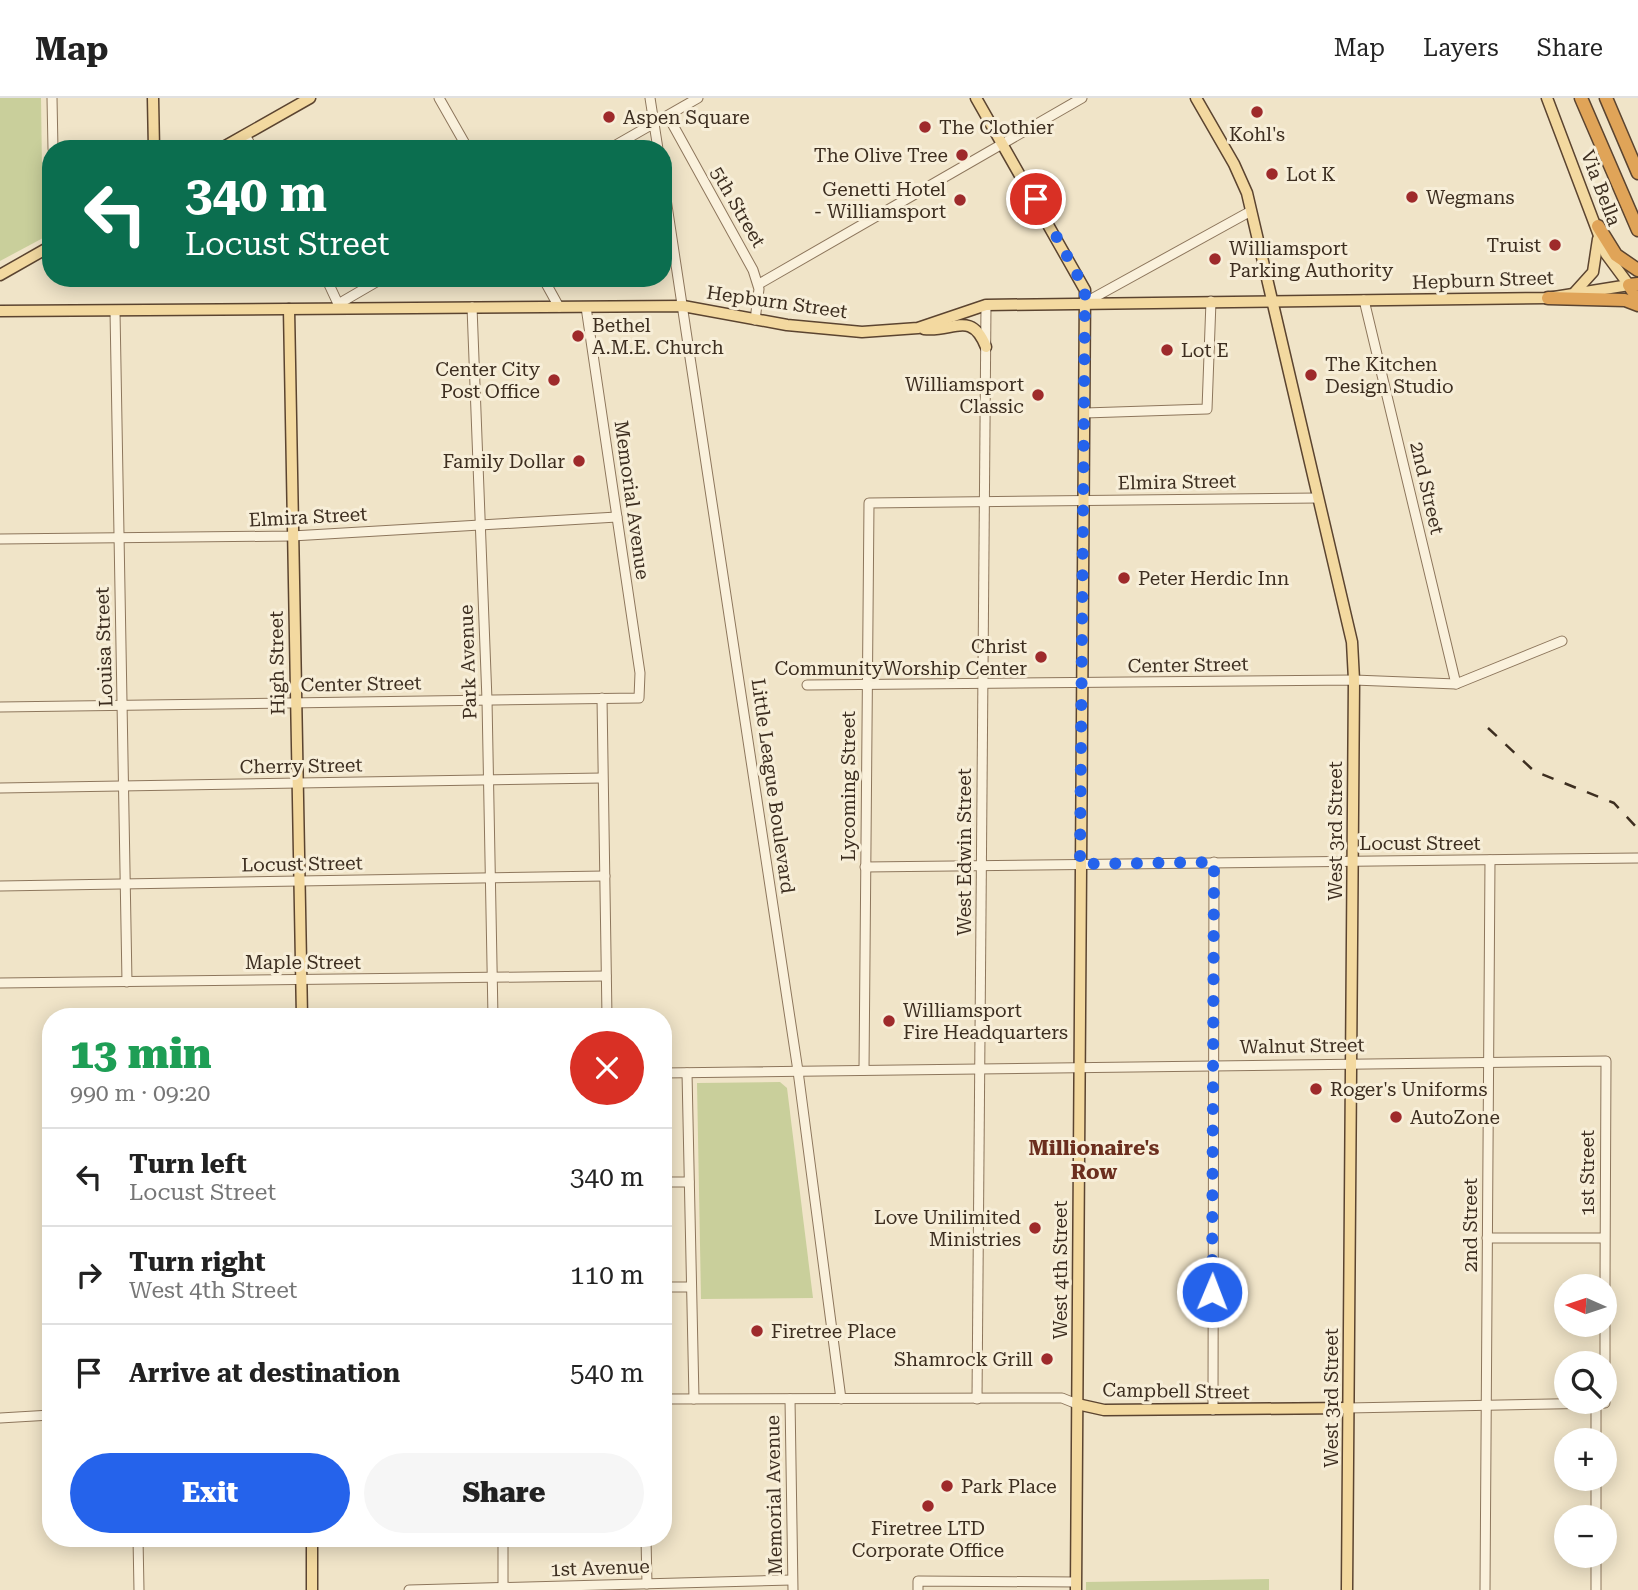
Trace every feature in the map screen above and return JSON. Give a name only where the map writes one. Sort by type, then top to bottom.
[{"type":"highway","points":[[1581,98],[1638,230]]},
{"type":"highway","points":[[1606,98],[1638,173]]},
{"type":"highway","points":[[1598,226],[1616,255],[1638,270]]},
{"type":"highway","points":[[1633,284],[1638,299]]},
{"type":"highway","points":[[1548,298],[1620,300],[1638,305]]},
{"type":"main road","points":[[153,98],[154,140]]},
{"type":"main road","points":[[236,140],[310,98]]},
{"type":"main road","name":"West 4th Street","points":[[976,98],[1080,277],[1086,302],[1076,1586]]},
{"type":"main road","name":"West 3rd Street","points":[[1196,98],[1240,176],[1251,211],[1349,625],[1354,680],[1347,1590]]},
{"type":"main road","name":"Via Bella","points":[[1547,98],[1609,260],[1633,284]]},
{"type":"main road","points":[[1573,293],[1585,283],[1595,266],[1598,226]]},
{"type":"main road","points":[[0,275],[42,251]]},
{"type":"main road","name":"Hepburn Street","points":[[0,311],[289,309],[340,305],[684,306],[754,320],[844,331],[918,328],[986,305],[1548,298],[1633,284]]},
{"type":"main road","name":"High Street","points":[[289,309],[302,1008]]},
{"type":"main road","points":[[918,328],[936,331],[957,325],[970,326],[978,331],[986,347]]},
{"type":"main road","name":"Campbell Street","points":[[1077,1404],[1104,1410],[1348,1408]]},
{"type":"main road","points":[[312,1547],[312,1590]]},
{"type":"street","points":[[52,98],[52,140]]},
{"type":"street","points":[[439,98],[463,140]]},
{"type":"street","points":[[650,98],[657,140]]},
{"type":"street","points":[[625,140],[698,98]]},
{"type":"street","points":[[754,320],[759,284],[1081,98]]},
{"type":"street","name":"5th Street","points":[[668,116],[744,251],[759,284]]},
{"type":"street","points":[[245,135],[248,140]]},
{"type":"street","points":[[1086,302],[1251,211]]},
{"type":"street","name":"Little League Boulevard","points":[[672,233],[798,1071],[841,1399]]},
{"type":"street","points":[[331,287],[340,305],[369,287]]},
{"type":"street","points":[[548,287],[559,307]]},
{"type":"street","name":"2nd Street","points":[[1364,300],[1456,684]]},
{"type":"street","points":[[1085,413],[1208,409],[1210,301]]},
{"type":"street","name":"West Edwin Street","points":[[977,1399],[986,305]]},
{"type":"street","name":"Park Avenue","points":[[472,307],[487,700],[493,1008]]},
{"type":"street","name":"Memorial Avenue","points":[[586,307],[640,673],[639,698]]},
{"type":"street","name":"Louisa Street","points":[[115,311],[127,982]]},
{"type":"street","name":"Elmira Street","points":[[869,503],[1318,498]]},
{"type":"street","name":"Lycoming Street","points":[[864,1070],[869,503]]},
{"type":"street","name":"Elmira Street","points":[[0,539],[292,536],[617,517]]},
{"type":"street","name":"Center Street","points":[[807,685],[1354,680],[1456,684],[1562,641]]},
{"type":"street","points":[[602,698],[607,1008]]},
{"type":"street","name":"Center Street","points":[[0,706],[639,698]]},
{"type":"street","name":"Cherry Street","points":[[0,788],[602,778]]},
{"type":"street","name":"Locust Street","points":[[865,867],[1638,858]]},
{"type":"street","name":"2nd Street","points":[[1485,1590],[1490,860]]},
{"type":"street","points":[[1213,1410],[1214,862]]},
{"type":"street","name":"Locust Street","points":[[0,886],[605,877]]},
{"type":"street","name":"Maple Street","points":[[0,984],[606,976]]},
{"type":"street","name":"Walnut Street","points":[[672,1073],[1606,1061]]},
{"type":"street","name":"1st Street","points":[[1605,1274],[1606,1061]]},
{"type":"street","points":[[687,1073],[694,1399]]},
{"type":"street","points":[[672,1182],[689,1182]]},
{"type":"street","points":[[1488,1238],[1604,1238]]},
{"type":"street","points":[[672,1287],[691,1287]]},
{"type":"street","name":"Campbell Street","points":[[672,1399],[1062,1398],[1077,1404]]},
{"type":"street","name":"Memorial Avenue","points":[[790,1399],[792,1585]]},
{"type":"street","name":"Campbell Street","points":[[1348,1408],[1554,1404]]},
{"type":"street","points":[[0,1418],[42,1416]]},
{"type":"street","points":[[138,1547],[139,1590]]},
{"type":"street","points":[[503,1547],[503,1589]]},
{"type":"street","points":[[646,1547],[647,1584]]},
{"type":"street","points":[[1595,1590],[1596,1568]]},
{"type":"street","name":"1st Avenue","points":[[408,1590],[647,1584],[792,1585]]},
{"type":"street","points":[[918,1586],[1076,1586]]},
{"type":"green space","points":[[0,98],[41,98],[42,239],[0,261]]},
{"type":"green space","points":[[780,1082],[787,1088],[813,1298],[701,1299],[697,1083]]},
{"type":"green space","points":[[1269,1579],[1269,1590],[1086,1590],[1086,1582]]},
{"type":"railway","points":[[1488,728],[1534,771],[1614,803],[1638,829]]},
{"type":"place","name":"Kohl's","points":[[1257,112]]},
{"type":"place","name":"Aspen Square","points":[[609,117]]},
{"type":"place","name":"The Clothier","points":[[925,127]]},
{"type":"place","name":"The Olive Tree","points":[[962,155]]},
{"type":"place","name":"Lot K","points":[[1272,174]]},
{"type":"place","name":"Wegmans","points":[[1412,197]]},
{"type":"place","name":"Genetti Hotel - Williamsport","points":[[960,200]]},
{"type":"place","name":"Truist","points":[[1555,245]]},
{"type":"place","name":"Williamsport Parking Authority","points":[[1215,259]]},
{"type":"place","name":"Bethel A.M.E. Church","points":[[578,336]]},
{"type":"place","name":"Lot E","points":[[1167,350]]},
{"type":"place","name":"The Kitchen Design Studio","points":[[1311,375]]},
{"type":"place","name":"Center City Post Office","points":[[554,380]]},
{"type":"place","name":"Williamsport Classic","points":[[1038,395]]},
{"type":"place","name":"Family Dollar","points":[[579,461]]},
{"type":"place","name":"Peter Herdic Inn","points":[[1124,578]]},
{"type":"place","name":"Christ CommunityWorship Center","points":[[1041,657]]},
{"type":"place","name":"Williamsport Fire Headquarters","points":[[889,1021]]},
{"type":"place","name":"Roger's Uniforms","points":[[1316,1089]]},
{"type":"place","name":"AutoZone","points":[[1396,1117]]},
{"type":"place","name":"Love Unilimited Ministries","points":[[1035,1228]]},
{"type":"place","name":"Firetree Place","points":[[757,1331]]},
{"type":"place","name":"Shamrock Grill","points":[[1047,1359]]},
{"type":"place","name":"Park Place","points":[[947,1486]]},
{"type":"place","name":"Firetree LTD Corporate Office","points":[[928,1506]]},
{"type":"district","name":"Millionaire's Row","points":[[1094,1160]]},
{"type":"route","points":[[1036,199],[1085,289],[1080,864],[1214,862],[1212,1292]]}]
